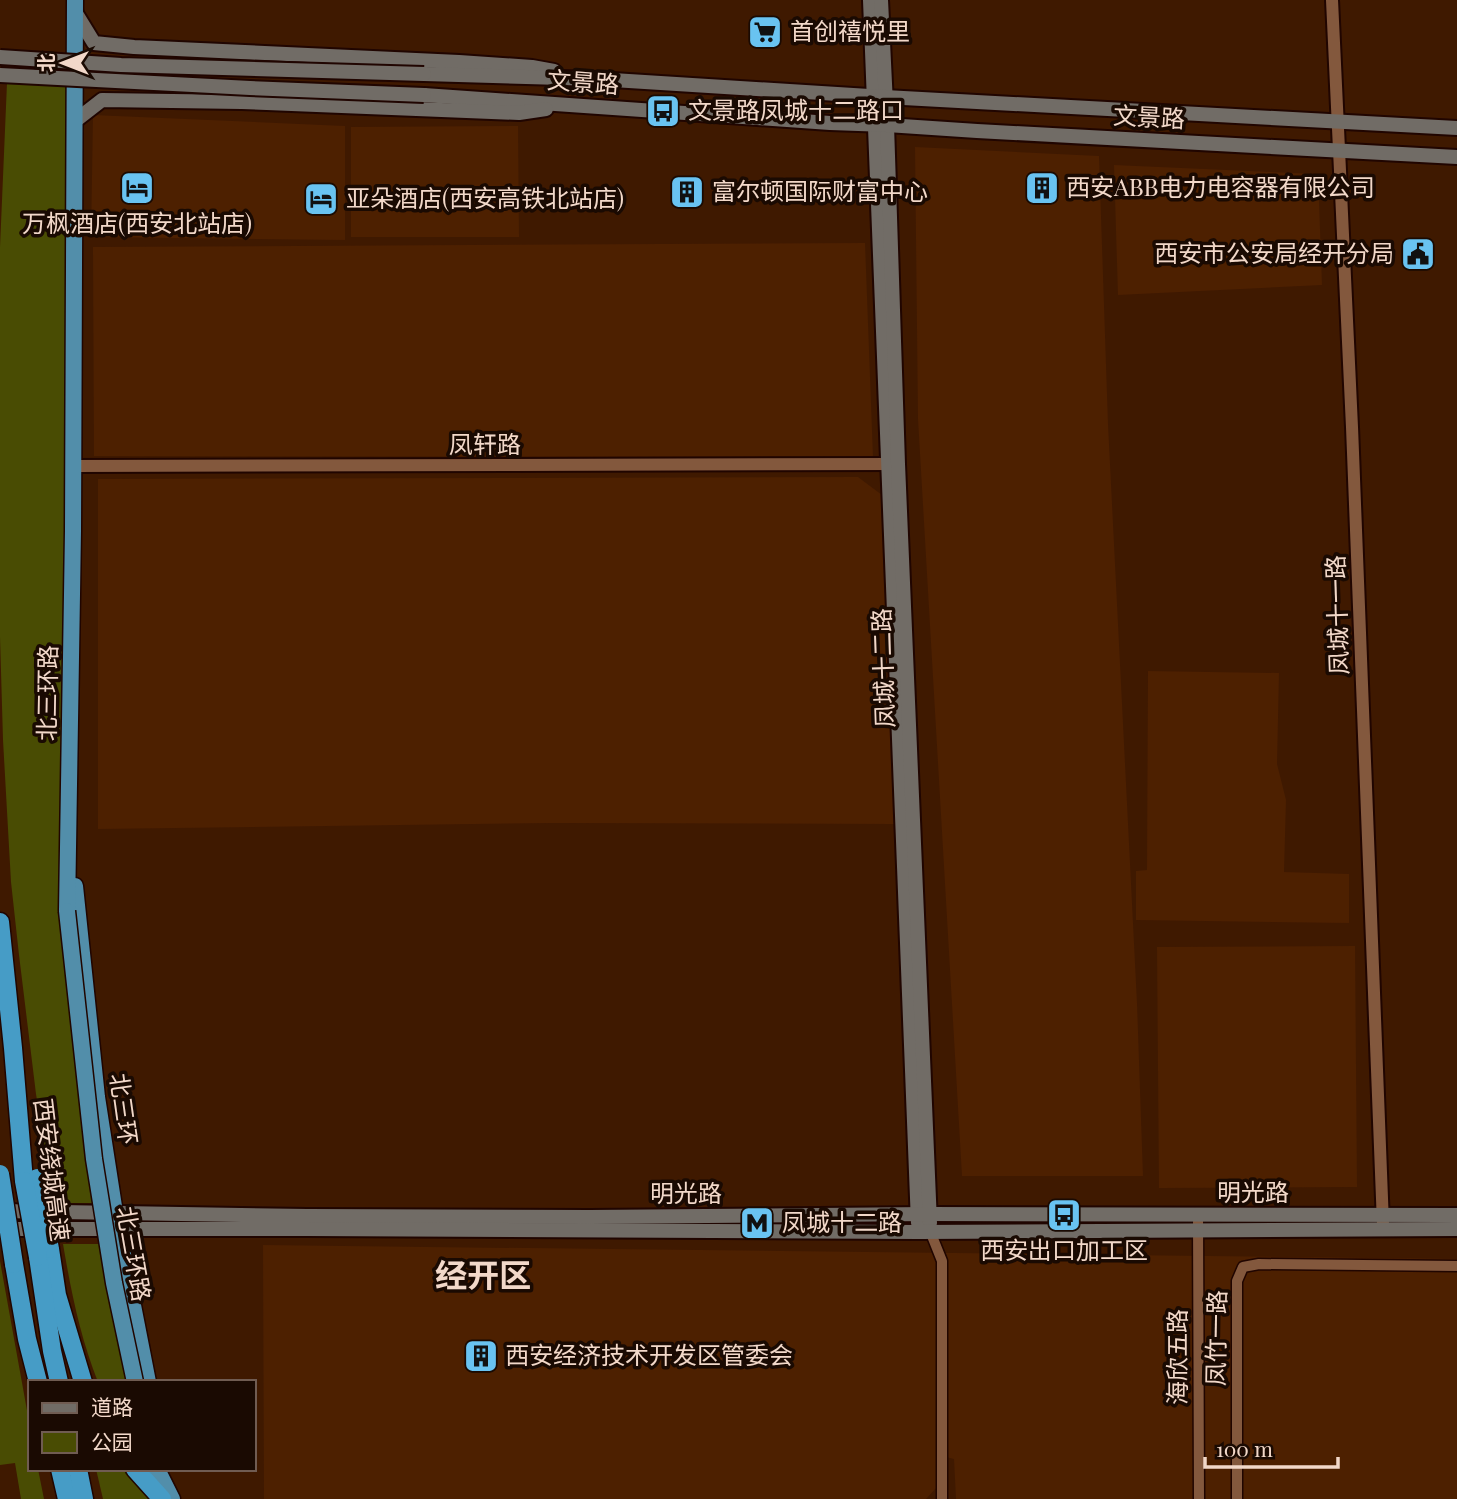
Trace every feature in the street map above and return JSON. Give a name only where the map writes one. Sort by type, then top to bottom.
[{"type":"highway","name":"北三环路","points":[[75,6],[67,911],[94,1159],[114,1283],[135,1380]]},
{"type":"highway","name":"北三环","points":[[69,839],[97,1097],[117,1221],[148,1380]]},
{"type":"highway","name":"西安绕城高速","points":[[0,922],[13,1048],[30,1180],[44,1253],[52,1351],[59,1380]]},
{"type":"highway","name":"西安绕城高速","points":[[0,1174],[27,1339],[37,1380]]},
{"type":"highway","points":[[44,1253],[82,1380]]},
{"type":"highway","points":[[52,1471],[57,1499]]},
{"type":"highway","points":[[60,1471],[67,1499]]},
{"type":"highway","points":[[78,1471],[84,1499]]},
{"type":"highway","points":[[137,1471],[162,1499]]},
{"type":"highway","points":[[158,1471],[172,1499]]},
{"type":"highway","points":[[166,1471],[172,1499]]},
{"type":"main road","name":"凤城十二路","points":[[870,0],[881,125],[924,1232]]},
{"type":"main road","name":"凤城十二路","points":[[879,97],[881,0]]},
{"type":"main road","points":[[75,6],[94,43],[532,67],[597,79]]},
{"type":"main road","name":"文景路","points":[[0,57],[121,65],[597,79],[1457,128]]},
{"type":"main road","name":"文景路","points":[[0,75],[424,95],[881,125],[1457,157]]},
{"type":"main road","points":[[75,121],[102,100],[242,102],[519,113],[579,105]]},
{"type":"main road","name":"明光路","points":[[0,1211],[117,1221],[308,1229],[924,1232],[1198,1222]]},
{"type":"main road","name":"明光路","points":[[0,1229],[117,1221],[924,1214],[1198,1222],[1383,1222],[1457,1215]]},
{"type":"main road","name":"明光路","points":[[1383,1222],[1457,1229]]},
{"type":"street","name":"凤城十一路","points":[[1332,0],[1352,427],[1383,1222]]},
{"type":"street","name":"凤轩路","points":[[72,466],[893,465]]},
{"type":"street","name":"海欣五路","points":[[1198,1222],[1199,1499]]},
{"type":"street","name":"凤城十二路","points":[[924,1232],[942,1261],[942,1499]]},
{"type":"street","name":"凤竹一路","points":[[1237,1499],[1237,1281],[1243,1267],[1259,1264],[1457,1266]]},
{"type":"shaded area","points":[[93,115],[345,126],[345,240],[91,237]]},
{"type":"shaded area","points":[[518,126],[519,237],[351,237],[351,127]]},
{"type":"shaded area","points":[[915,147],[1099,156],[1108,424],[1143,1176],[962,1176],[918,419]]},
{"type":"shaded area","points":[[1114,165],[1318,174],[1322,285],[1118,295]]},
{"type":"shaded area","points":[[865,243],[873,457],[94,456],[93,247]]},
{"type":"shaded area","points":[[858,477],[886,498],[894,824],[553,823],[98,829],[98,479]]},
{"type":"shaded area","points":[[1148,671],[1279,673],[1277,764],[1286,800],[1284,872],[1349,874],[1349,923],[1136,920],[1136,871],[1147,870]]},
{"type":"shaded area","points":[[1355,946],[1357,1187],[1159,1188],[1157,947]]},
{"type":"shaded area","points":[[263,1245],[1457,1259],[1457,1499],[956,1499],[954,1459],[938,1455],[937,1487],[926,1499],[264,1499]]},
{"type":"green space","points":[[7,83],[67,85],[69,813],[101,1203],[54,1203],[36,1094],[11,882],[0,637],[0,247]]},
{"type":"green space","points":[[63,1244],[106,1244],[132,1380],[97,1380],[86,1348]]},
{"type":"green space","points":[[0,1261],[28,1416],[28,1471],[38,1471],[44,1499],[21,1499],[15,1463],[0,1465]]},
{"type":"green space","points":[[96,1471],[133,1471],[158,1499],[103,1499]]},
{"type":"place","name":"首创禧悦里","points":[[765,32]]},
{"type":"place","name":"文景路凤城十二路口","points":[[663,111]]},
{"type":"place","name":"万枫酒店(西安北站店)","points":[[137,188]]},
{"type":"place","name":"西安ABB电力电容器有限公司","points":[[1042,188]]},
{"type":"place","name":"富尔顿国际财富中心","points":[[687,192]]},
{"type":"place","name":"亚朵酒店(西安高铁北站店)","points":[[321,199]]},
{"type":"place","name":"西安市公安局经开分局","points":[[1418,254]]},
{"type":"place","name":"西安出口加工区","points":[[1064,1215]]},
{"type":"place","name":"凤城十二路","points":[[757,1223]]},
{"type":"place","name":"西安经济技术开发区管委会","points":[[481,1356]]},
{"type":"district","name":"经开区","points":[[483,1276]]}]
